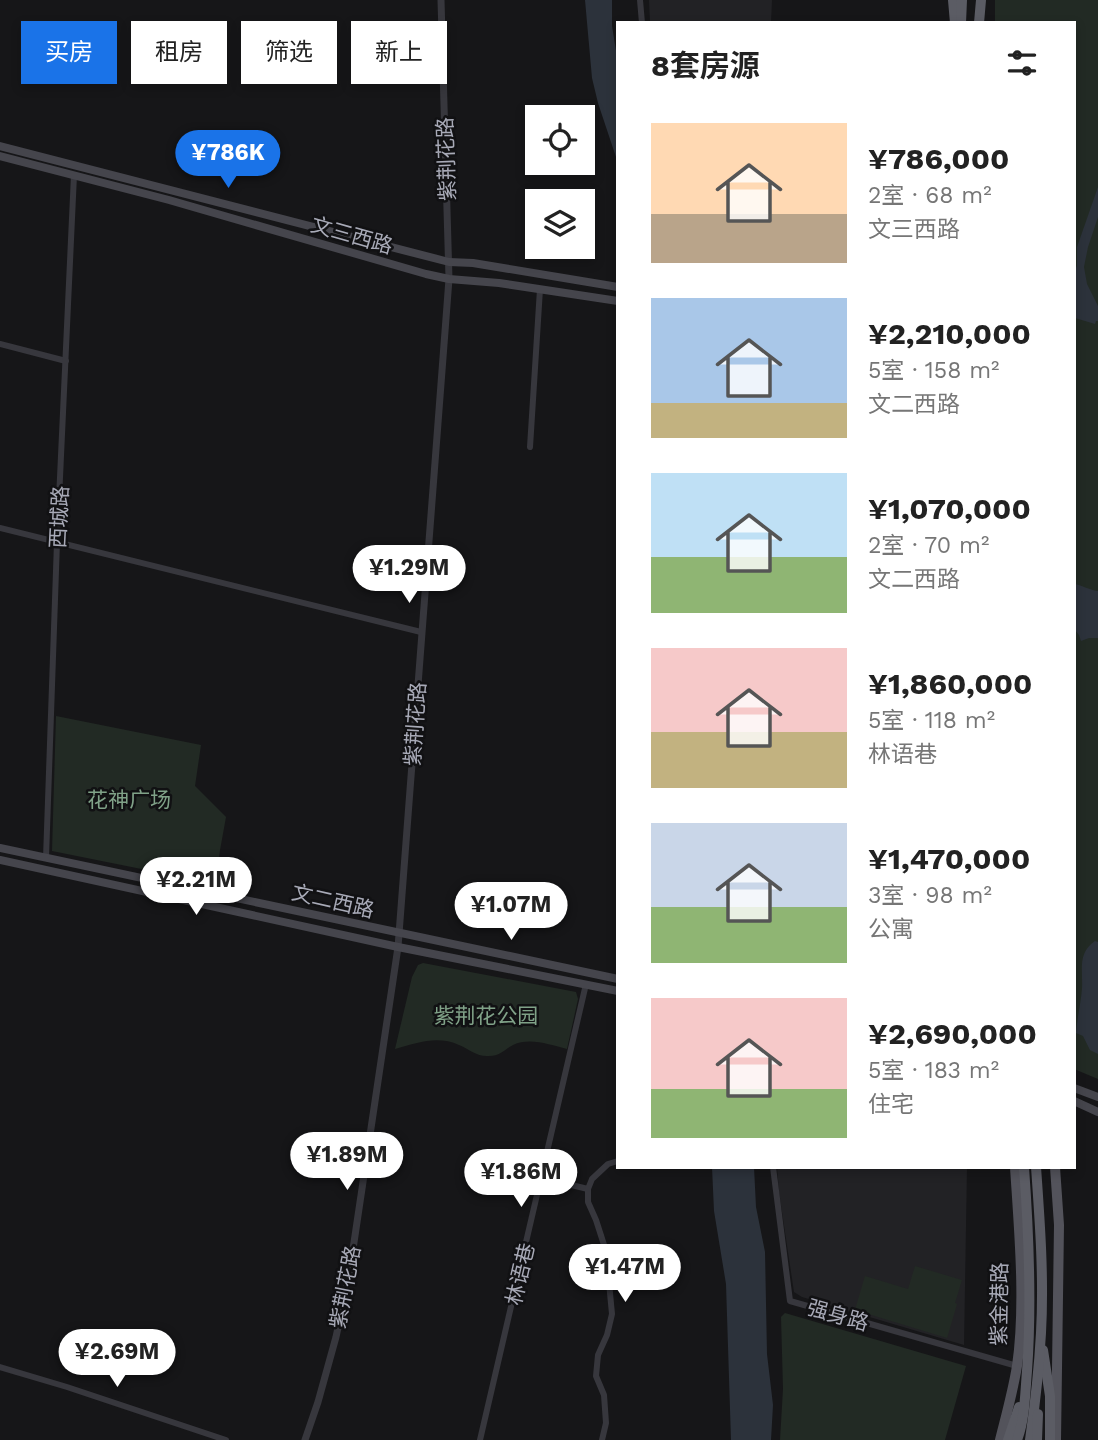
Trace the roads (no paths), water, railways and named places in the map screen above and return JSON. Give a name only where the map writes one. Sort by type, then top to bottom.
[{"type":"highway","points":[[953,0],[953,21]]},
{"type":"highway","points":[[961,21],[962,0]]},
{"type":"highway","points":[[974,21],[975,0]]},
{"type":"highway","points":[[981,0],[981,21]]},
{"type":"highway","points":[[1019,1437],[1026,1387],[1031,1311],[1024,1169]]},
{"type":"highway","points":[[1030,1440],[1041,1333],[1042,1260],[1036,1169]]},
{"type":"highway","points":[[1041,1333],[1050,1396],[1050,1440]]},
{"type":"highway","points":[[1008,1440],[1026,1387]]},
{"type":"highway","points":[[1036,1393],[1039,1427],[1037,1440]]},
{"type":"main road","name":"文三西路","points":[[0,146],[449,262],[616,287]]},
{"type":"main road","name":"文三西路","points":[[0,156],[169,200],[426,274],[616,301]]},
{"type":"main road","name":"文二西路","points":[[0,848],[616,979]]},
{"type":"main road","name":"文二西路","points":[[0,860],[398,947],[616,991]]},
{"type":"main road","points":[[1076,1089],[1098,1097]]},
{"type":"main road","points":[[1076,1102],[1098,1112]]},
{"type":"main road","name":"紫金港路","points":[[1000,1440],[1017,1366],[1021,1317],[1015,1169]]},
{"type":"main road","points":[[1055,1169],[1059,1225],[1056,1440]]},
{"type":"street","name":"紫荆花路","points":[[305,1440],[336,1337],[349,1276],[398,947],[449,279],[441,0]]},
{"type":"street","points":[[640,0],[642,21]]},
{"type":"street","name":"西城路","points":[[46,858],[74,175]]},
{"type":"street","points":[[530,447],[540,289]]},
{"type":"street","points":[[0,344],[66,361]]},
{"type":"street","points":[[0,528],[421,632]]},
{"type":"street","name":"林语巷","points":[[480,1440],[586,985]]},
{"type":"street","points":[[602,1440],[606,1423],[604,1395],[596,1376],[598,1355],[612,1314],[606,1251],[597,1220],[588,1202],[588,1189],[592,1179],[608,1164],[616,1162]]},
{"type":"street","name":"强身路","points":[[773,1169],[790,1301],[1017,1366]]},
{"type":"street","points":[[542,1178],[588,1189]]},
{"type":"street","points":[[0,1367],[226,1440]]},
{"type":"park label","name":"花神广场","points":[[129,799]]},
{"type":"park label","name":"紫荆花公园","points":[[486,1015]]}]
